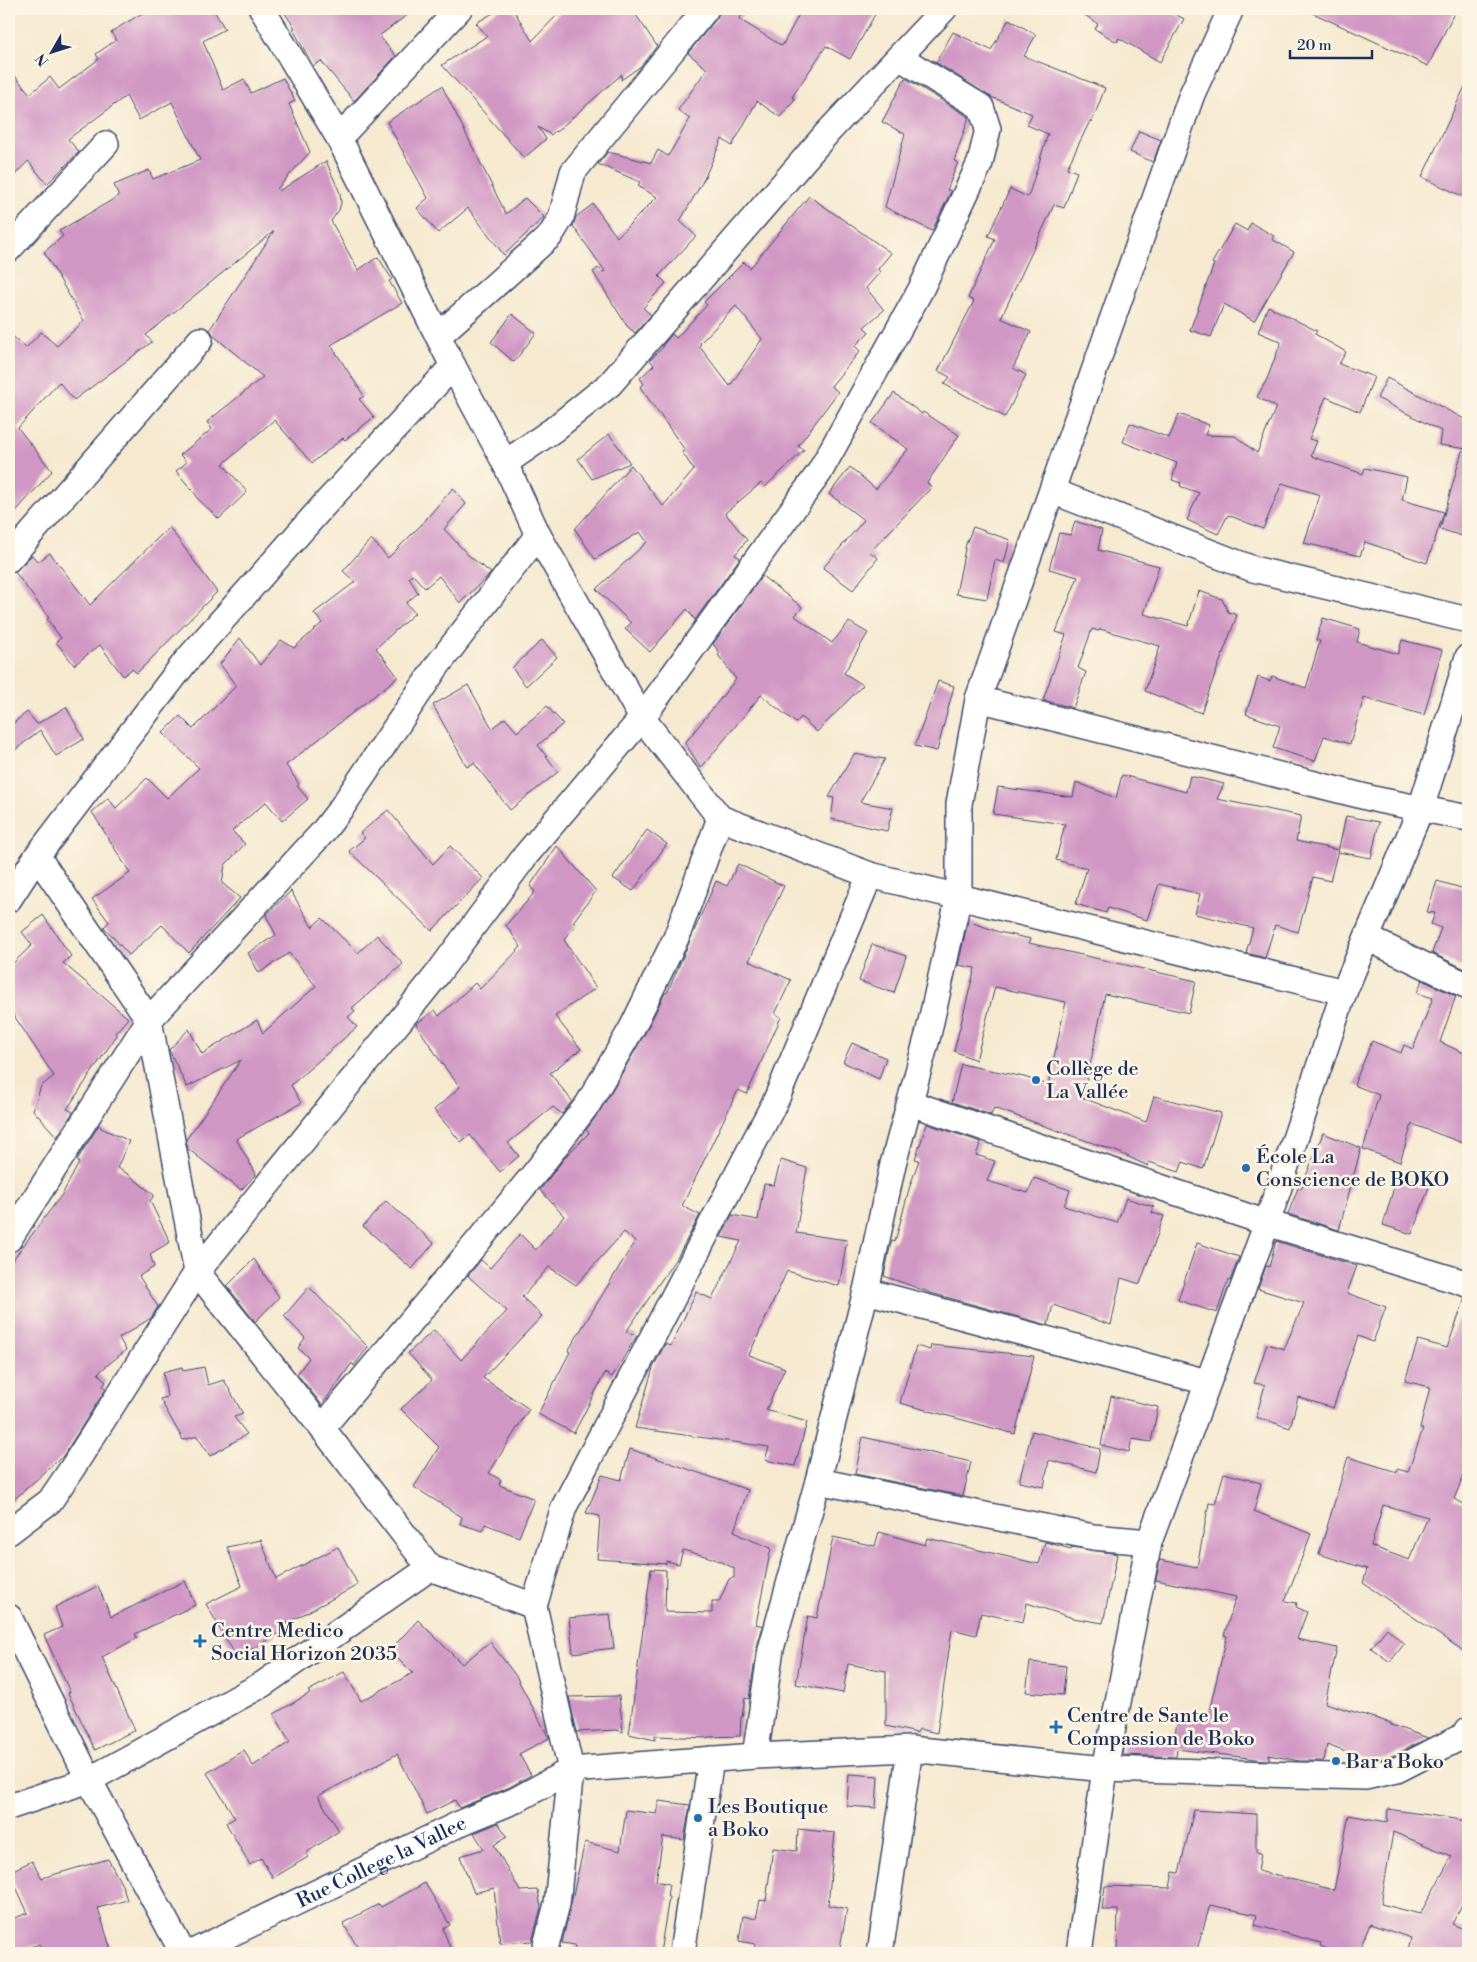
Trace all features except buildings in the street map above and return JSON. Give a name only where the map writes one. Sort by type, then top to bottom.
[{"type":"street","points":[[262,9],[339,138],[453,366],[505,462],[538,534],[642,718],[720,818],[870,875],[1344,992]]},
{"type":"street","points":[[339,138],[459,9]]},
{"type":"street","points":[[438,336],[550,236],[561,218],[573,172],[706,9]]},
{"type":"street","points":[[505,462],[553,430],[610,384],[828,132],[944,9]]},
{"type":"street","points":[[755,1756],[771,1649],[818,1482],[866,1291],[893,1164],[928,1035],[959,896],[959,804],[978,699],[1192,94],[1231,9]]},
{"type":"street","points":[[9,1532],[50,1501],[197,1272],[436,976],[526,855],[642,718],[819,473],[920,289],[980,164],[988,129],[982,107],[899,57]]},
{"type":"street","points":[[9,249],[106,144]]},
{"type":"street","points":[[9,559],[200,340]]},
{"type":"street","points":[[9,899],[37,856],[186,660],[324,505],[453,366]]},
{"type":"street","points":[[1052,491],[1253,569],[1468,620]]},
{"type":"street","points":[[9,1239],[149,1020],[322,833],[342,807],[437,666],[538,534]]},
{"type":"street","points":[[1079,1953],[1105,1769],[1149,1542],[1267,1223],[1344,992],[1420,808],[1468,657]]},
{"type":"street","points":[[978,699],[1378,800],[1468,818]]},
{"type":"street","points":[[322,1428],[535,1173],[588,1104],[632,1028],[676,938],[720,818]]},
{"type":"street","points":[[37,856],[149,1020],[197,1272],[322,1428],[430,1568],[534,1606]]},
{"type":"street","points":[[544,1953],[556,1904],[571,1770],[534,1606],[564,1507],[776,1100],[870,875]]},
{"type":"street","points":[[1367,938],[1468,986]]},
{"type":"street","points":[[910,1103],[1267,1223],[1468,1284]]},
{"type":"street","points":[[866,1291],[1207,1382]]},
{"type":"street","points":[[818,1482],[1094,1537],[1149,1542]]},
{"type":"street","points":[[9,1807],[90,1780],[263,1684],[430,1568]]},
{"type":"street","points":[[9,1617],[90,1780],[183,1953]]},
{"type":"street","points":[[571,1770],[755,1756],[910,1749],[1105,1769],[1365,1777],[1397,1770],[1467,1734]]},
{"type":"street","points":[[880,1953],[910,1749]]},
{"type":"street","points":[[682,1953],[711,1759]]},
{"type":"street","name":"Rue College la Vallee","points":[[191,1953],[465,1821],[516,1800],[571,1770]]},
{"type":"place","name":"Collège de La Vallée","points":[[1036,1080]]},
{"type":"place","name":"École La Conscience de BOKO","points":[[1246,1168]]},
{"type":"place","name":"Centre Medico Social Horizon 2035","points":[[200,1641]]},
{"type":"place","name":"Centre de Sante le Compassion de Boko","points":[[1056,1727]]},
{"type":"place","name":"Bar a Boko","points":[[1336,1761]]},
{"type":"place","name":"Les Boutique a Boko","points":[[698,1818]]}]
